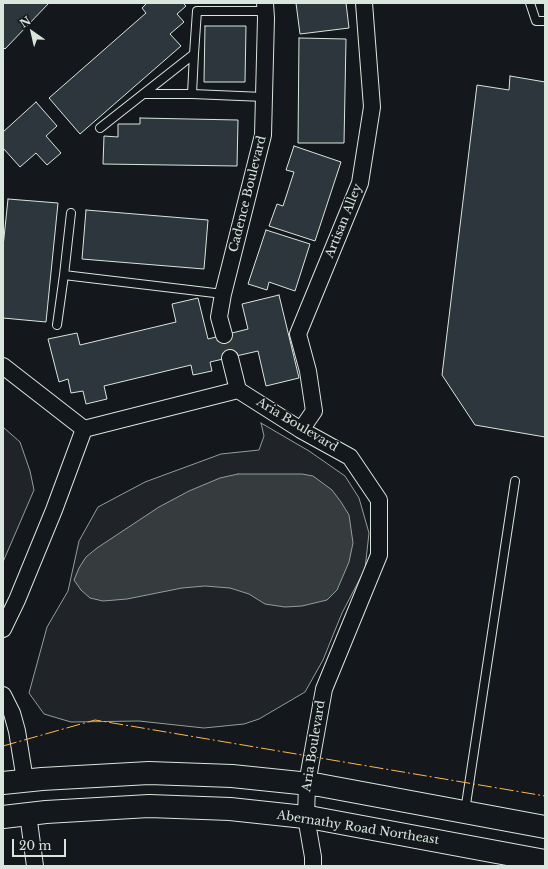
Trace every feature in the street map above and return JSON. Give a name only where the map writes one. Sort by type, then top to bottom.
[{"type":"main road","points":[[3,783],[24,780],[149,773],[232,776],[326,786],[545,827]]},
{"type":"main road","name":"Abernathy Road Northeast","points":[[3,817],[54,811],[149,806],[230,809],[306,817],[545,861]]},
{"type":"street","name":"Artisan Alley","points":[[301,430],[314,411],[308,371],[298,334],[360,184],[372,107],[364,3]]},
{"type":"street","name":"Cadence Boulevard","points":[[224,335],[220,317],[223,294],[263,135],[265,7]]},
{"type":"street","points":[[84,429],[238,390],[230,358]]},
{"type":"street","points":[[3,366],[84,429]]},
{"type":"street","name":"Aria Boulevard","points":[[238,390],[301,430],[350,458],[379,500],[379,555],[324,689],[307,784],[306,817],[313,857],[313,866]]},
{"type":"street","points":[[3,629],[17,600],[54,510],[84,429]]},
{"type":"street","points":[[3,695],[12,713],[17,731],[24,780]]},
{"type":"street","points":[[28,814],[35,866]]},
{"type":"lane","points":[[530,3],[536,21],[545,21]]},
{"type":"lane","points":[[192,94],[197,11],[265,7]]},
{"type":"lane","points":[[100,128],[194,54]]},
{"type":"lane","points":[[144,94],[264,97]]},
{"type":"lane","points":[[57,325],[71,213]]},
{"type":"lane","points":[[64,276],[223,294]]},
{"type":"lane","points":[[465,812],[515,480]]},
{"type":"shaded area","points":[[261,423],[309,451],[345,476],[359,498],[369,533],[365,569],[342,613],[323,660],[305,692],[259,719],[244,724],[204,728],[139,721],[71,722],[44,714],[29,693],[47,627],[68,591],[79,541],[98,507],[145,482],[221,454],[259,450],[264,436]]},
{"type":"shaded area","points":[[3,427],[20,442],[30,471],[34,490],[3,562]]},
{"type":"shaded area","points":[[238,474],[302,474],[313,476],[332,490],[341,502],[349,515],[353,543],[349,562],[337,590],[327,600],[302,606],[285,607],[265,604],[249,594],[230,588],[205,586],[182,588],[127,599],[103,601],[90,598],[81,590],[74,580],[86,557],[97,548],[159,507],[189,491],[220,478]]},
{"type":"building","points":[[3,3],[49,3],[5,49],[3,47]]},
{"type":"building","points":[[147,3],[183,3],[186,6],[177,14],[184,22],[170,34],[181,46],[80,134],[49,98],[146,13],[142,8]]},
{"type":"building","points":[[296,3],[346,3],[349,28],[300,34]]},
{"type":"building","points":[[205,26],[246,26],[245,82],[204,82]]},
{"type":"building","points":[[299,38],[346,39],[344,143],[298,143]]},
{"type":"building","points":[[510,76],[545,82],[545,437],[475,425],[442,375],[477,85],[509,90]]},
{"type":"building","points":[[36,102],[57,126],[46,136],[61,153],[47,165],[36,153],[20,167],[3,148],[3,132]]},
{"type":"building","points":[[140,118],[238,120],[237,166],[103,164],[104,136],[118,137],[118,124],[140,124]]},
{"type":"building","points":[[294,146],[341,162],[315,241],[269,226],[277,204],[283,206],[294,172],[286,170]]},
{"type":"building","points":[[8,199],[58,203],[46,322],[3,318],[3,247]]},
{"type":"building","points":[[86,210],[208,220],[204,269],[82,259]]},
{"type":"building","points":[[266,230],[310,244],[295,291],[269,282],[267,290],[248,284]]},
{"type":"building","points":[[279,295],[299,378],[266,386],[258,351],[210,362],[212,371],[193,375],[191,365],[104,386],[107,399],[86,404],[83,391],[71,393],[68,379],[59,382],[48,339],[77,333],[80,345],[176,322],[172,304],[198,298],[208,339],[248,329],[242,304]]},
{"type":"tunnel","points":[[224,335],[230,358]]},
{"type":"power","points":[[3,746],[95,720],[545,796]]}]
